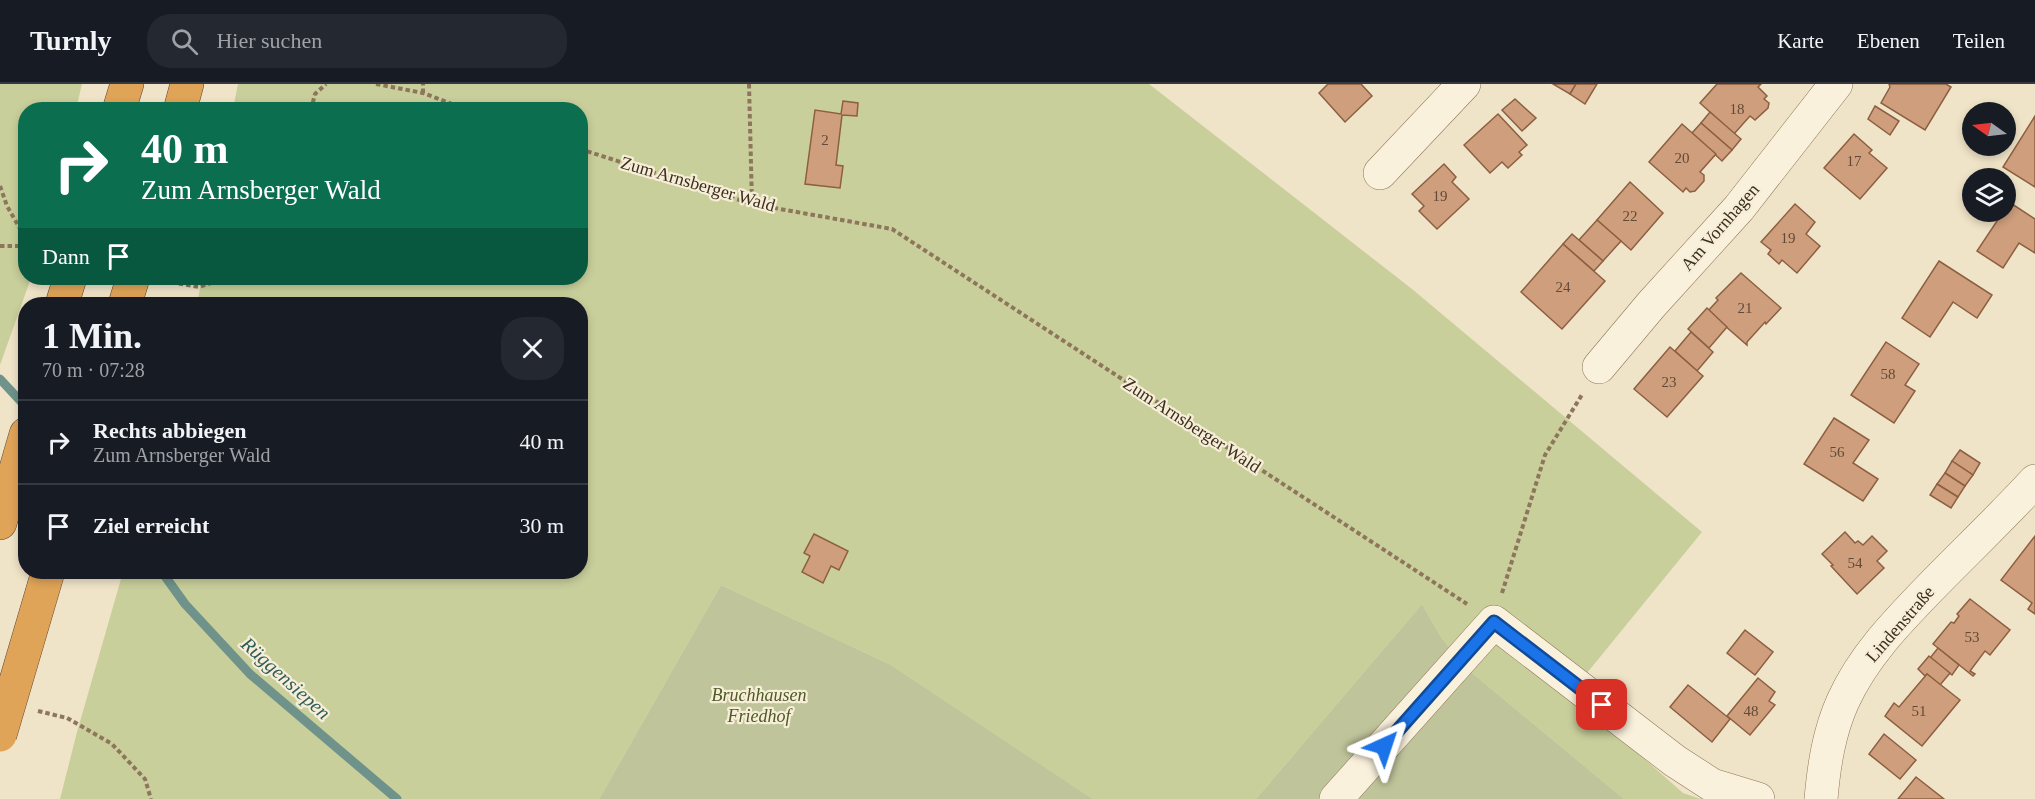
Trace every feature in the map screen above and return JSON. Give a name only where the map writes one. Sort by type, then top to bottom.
[{"type":"highway","points":[[121,102],[127,84]]},
{"type":"highway","points":[[182,102],[187,84]]},
{"type":"highway","points":[[131,297],[140,285]]},
{"type":"highway","points":[[0,523],[18,461]]},
{"type":"highway","points":[[0,735],[46,579]]},
{"type":"street","points":[[1380,173],[1464,84]]},
{"type":"street","name":"Am Vornhagen","points":[[1599,367],[1651,305],[1739,208],[1836,84]]},
{"type":"street","name":"Lindenstraße","points":[[1821,799],[1833,727],[1851,685],[1868,658],[1903,616],[2035,481]]},
{"type":"street","points":[[1336,799],[1494,622],[1675,761],[1712,785],[1758,799]]},
{"type":"path","points":[[313,102],[315,94],[326,84]]},
{"type":"path","points":[[376,84],[423,93],[447,102]]},
{"type":"path","points":[[423,84],[423,93]]},
{"type":"path","points":[[749,84],[752,204]]},
{"type":"path","name":"Zum Arnsberger Wald","points":[[588,152],[752,204],[892,229],[1494,622]]},
{"type":"path","points":[[0,186],[18,225]]},
{"type":"path","points":[[0,246],[18,246]]},
{"type":"path","points":[[186,285],[199,287],[205,285]]},
{"type":"path","points":[[1494,622],[1545,455],[1599,367]]},
{"type":"path","points":[[34,710],[67,718],[112,744],[145,779],[151,799]]},
{"type":"green space","points":[[0,84],[82,84],[78,102],[18,102],[18,285],[29,285],[24,297],[18,297],[18,314],[0,365]]},
{"type":"green space","points":[[238,84],[1149,84],[1412,289],[1702,532],[1587,673],[1572,695],[1683,793],[1701,799],[1624,799],[1465,667],[1441,637],[1422,604],[1256,799],[1093,799],[891,665],[721,585],[599,799],[60,799],[121,579],[588,579],[588,297],[198,297],[201,285],[588,285],[588,102],[234,102]]},
{"type":"green space","name":"Bruchhausen Friedhof","points":[[721,585],[891,665],[1093,799],[599,799]]},
{"type":"green space","points":[[1422,604],[1441,637],[1465,667],[1624,799],[1256,799]]},
{"type":"building","points":[[1328,84],[1361,84],[1372,96],[1345,122],[1319,93]]},
{"type":"building","points":[[1553,84],[1576,84],[1570,94]]},
{"type":"building","points":[[1576,84],[1597,84],[1585,104],[1570,94]]},
{"type":"building","points":[[1717,84],[1761,84],[1758,87],[1767,96],[1764,99],[1769,103],[1768,108],[1755,120],[1750,116],[1734,134],[1700,103]]},
{"type":"building","points":[[1889,84],[1946,84],[1951,87],[1925,130],[1881,103],[1890,87]]},
{"type":"building","points":[[1515,99],[1536,118],[1522,131],[1502,110]]},
{"type":"building","points":[[843,101],[858,103],[857,116],[842,115],[836,165],[843,166],[840,188],[805,184],[815,110],[841,114]]},
{"type":"building","points":[[1875,106],[1899,121],[1890,135],[1868,119]]},
{"type":"building","points":[[1710,112],[1741,139],[1732,150],[1701,123]]},
{"type":"building","points":[[1498,114],[1527,145],[1519,152],[1522,155],[1508,168],[1502,162],[1490,173],[1464,145]]},
{"type":"building","points":[[2035,116],[2035,187],[2016,175],[2016,168],[2003,167],[2010,156],[2016,156],[2016,146]]},
{"type":"building","points":[[1701,123],[1732,150],[1722,161],[1692,133]]},
{"type":"building","points":[[1682,124],[1716,154],[1700,172],[1704,175],[1704,181],[1695,191],[1690,192],[1686,188],[1683,192],[1649,162]]},
{"type":"building","points":[[1854,134],[1872,150],[1869,153],[1887,168],[1860,199],[1824,168]]},
{"type":"building","points":[[1444,164],[1456,177],[1452,182],[1469,199],[1437,229],[1419,211],[1424,206],[1412,194]]},
{"type":"building","points":[[1630,182],[1663,213],[1631,250],[1597,220]]},
{"type":"building","points":[[1795,204],[1815,222],[1806,234],[1820,246],[1797,273],[1782,260],[1779,264],[1768,254],[1771,250],[1761,242]]},
{"type":"building","points":[[2016,207],[2035,219],[2035,253],[2019,243],[2003,268],[1977,251],[1996,222],[2016,222]]},
{"type":"building","points":[[1597,220],[1621,241],[1603,261],[1579,240]]},
{"type":"building","points":[[1572,234],[1603,261],[1594,271],[1563,244]]},
{"type":"building","points":[[1563,244],[1605,281],[1562,329],[1521,292]]},
{"type":"building","points":[[1939,261],[1992,295],[1977,318],[1953,302],[1930,337],[1902,318]]},
{"type":"building","points":[[1741,273],[1781,308],[1766,324],[1765,322],[1747,342],[1747,345],[1708,311],[1718,300],[1716,298]]},
{"type":"building","points":[[1707,308],[1727,327],[1709,348],[1688,329]]},
{"type":"building","points":[[1691,332],[1713,352],[1697,371],[1675,351]]},
{"type":"building","points":[[1886,342],[1919,364],[1905,385],[1915,391],[1894,423],[1851,395]]},
{"type":"building","points":[[1670,347],[1703,376],[1667,417],[1634,389]]},
{"type":"building","points":[[1834,418],[1869,440],[1853,463],[1878,479],[1863,501],[1804,464]]},
{"type":"building","points":[[1960,450],[1980,463],[1973,475],[1952,461]]},
{"type":"building","points":[[1952,461],[1973,475],[1965,486],[1945,473]]},
{"type":"building","points":[[1945,473],[1965,486],[1958,497],[1937,484]]},
{"type":"building","points":[[1937,484],[1958,497],[1951,508],[1930,495]]},
{"type":"building","points":[[1845,532],[1855,543],[1858,541],[1863,545],[1872,536],[1887,551],[1877,561],[1884,568],[1857,594],[1822,554]]},
{"type":"building","points":[[814,534],[848,551],[839,570],[831,566],[823,583],[802,572],[810,556],[804,553]]},
{"type":"building","points":[[2035,536],[2035,614],[2028,609],[2032,603],[2001,580]]},
{"type":"building","points":[[1970,599],[2010,630],[1990,655],[1985,651],[1970,671],[1975,674],[1973,676],[1933,644],[1951,622],[1954,623],[1959,616],[1957,614]]},
{"type":"building","points":[[1745,630],[1773,652],[1755,675],[1727,653]]},
{"type":"building","points":[[1938,648],[1959,665],[1952,675],[1930,658]]},
{"type":"building","points":[[1929,656],[1950,673],[1940,685],[1918,669]]},
{"type":"building","points":[[1927,674],[1960,700],[1922,746],[1885,716],[1894,703],[1899,707]]},
{"type":"building","points":[[1758,678],[1775,692],[1769,701],[1775,705],[1750,735],[1727,716]]},
{"type":"building","points":[[1688,685],[1730,719],[1712,742],[1670,707]]},
{"type":"building","points":[[1884,734],[1916,760],[1900,779],[1869,754]]},
{"type":"building","points":[[1916,777],[1944,799],[1898,799]]},
{"type":"waterway","name":"Rüggensiepen","points":[[0,379],[18,398]]},
{"type":"waterway","name":"Rüggensiepen","points":[[167,579],[185,604],[250,674],[397,799]]},
{"type":"route","points":[[1384,746],[1494,622],[1602,705]]}]
